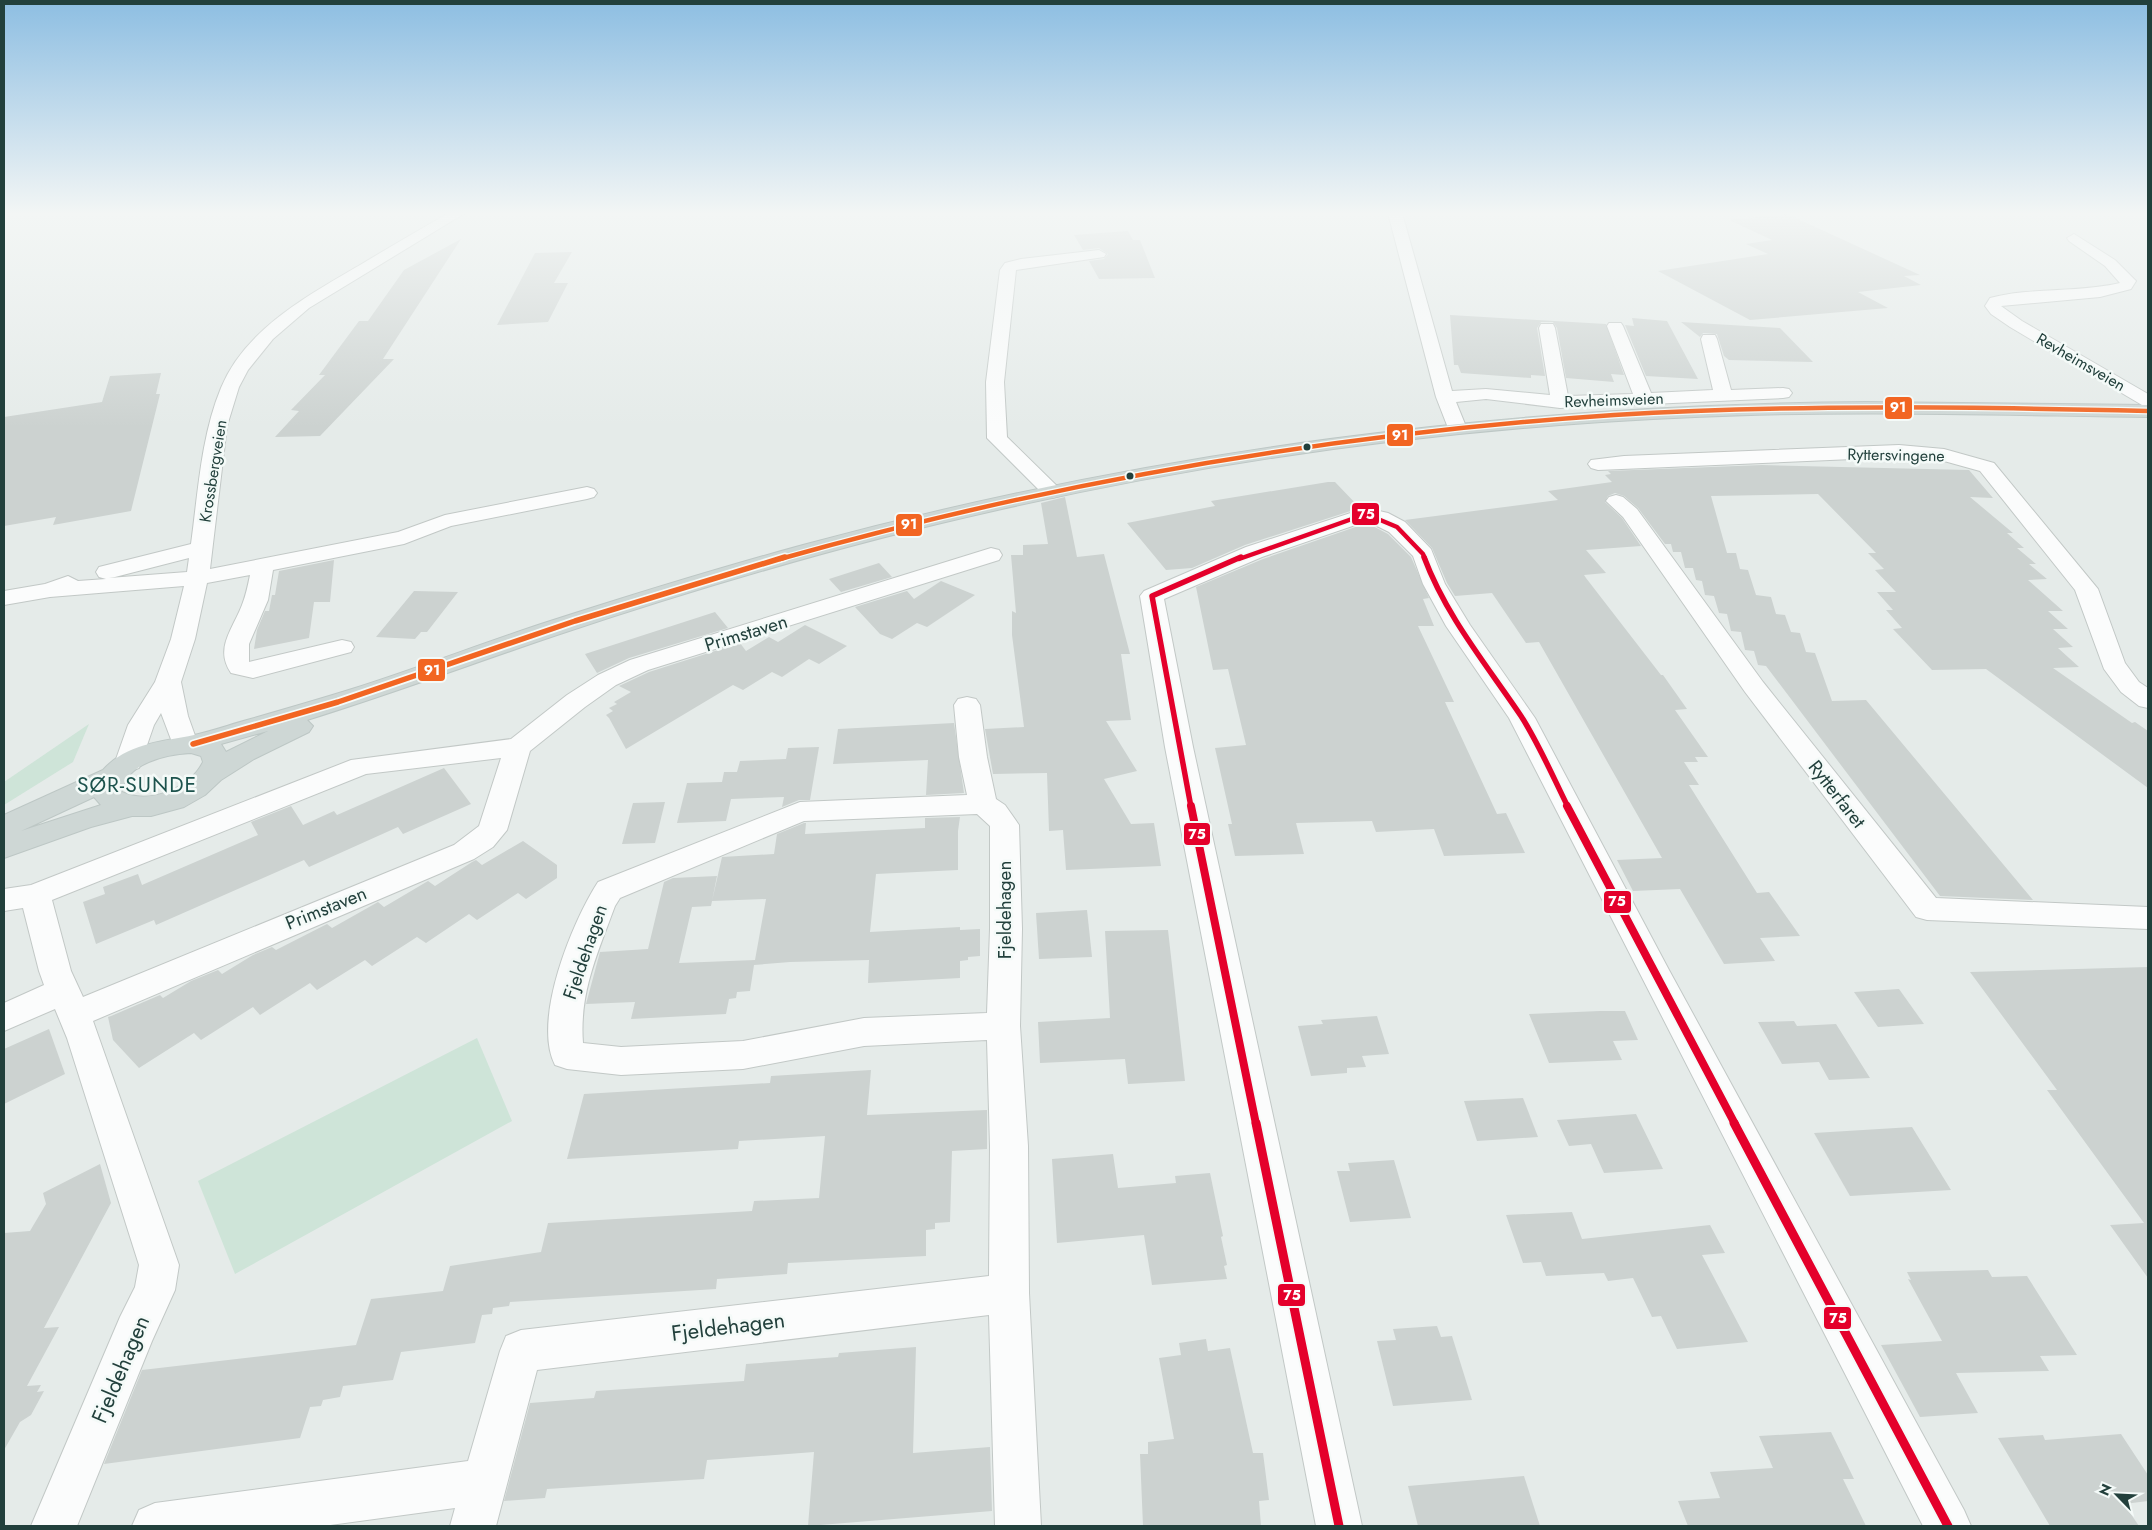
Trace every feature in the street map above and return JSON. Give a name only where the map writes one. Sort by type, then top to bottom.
[{"type":"main road","name":"Revheimsveien","points":[[120,770],[156,749],[189,744],[383,687],[580,619],[701,582],[855,539],[1052,492],[1264,454],[1457,429],[1634,414],[1911,407],[2148,411]]},
{"type":"main road","name":"Revheimsveien","points":[[130,808],[154,805],[187,794],[244,753],[383,687]]},
{"type":"main road","points":[[189,744],[212,749],[217,755],[218,763],[214,773]]},
{"type":"main road","points":[[120,770],[106,788],[108,797],[116,804],[130,808]]},
{"type":"main road","points":[[4,827],[120,770]]},
{"type":"main road","points":[[4,848],[83,819],[130,808]]},
{"type":"street","name":"Krossbergveien","points":[[120,770],[141,725],[168,682],[183,639],[197,578],[218,426],[230,387],[248,356],[267,335],[318,294],[335,284]]},
{"type":"street","points":[[1006,284],[995,382],[997,438],[1052,492]]},
{"type":"street","points":[[1415,284],[1446,397],[1457,429]]},
{"type":"street","name":"Revheimsveien","points":[[2127,284],[2100,292],[2008,299],[1994,302],[1993,306],[2016,324],[2148,401]]},
{"type":"street","points":[[1614,326],[1644,399]]},
{"type":"street","points":[[1547,328],[1560,402]]},
{"type":"street","points":[[1709,339],[1723,394]]},
{"type":"street","name":"Revheimsveien","points":[[1446,397],[1486,394],[1560,402],[1783,393]]},
{"type":"street","name":"Ryttersvingene","points":[[1598,464],[1631,456],[1919,453],[1967,458],[1987,467],[2086,589],[2113,664],[2130,687],[2148,700]]},
{"type":"street","name":"Krossbergveien","points":[[4,598],[50,590],[197,578],[404,537],[444,521],[587,493]]},
{"type":"street","name":"Rytterfaret","points":[[1616,502],[1630,513],[1754,687],[1927,909],[2148,918]]},
{"type":"street","points":[[1339,1526],[1181,757],[1152,596],[1254,552],[1366,514],[1380,518],[1397,527],[1423,554],[1434,584],[1458,626],[1522,718],[1655,974],[1948,1526]]},
{"type":"street","name":"Krossbergveien","points":[[50,590],[75,580],[201,548]]},
{"type":"street","name":"Primstaven","points":[[4,1018],[69,1003],[464,852],[483,840],[492,830],[518,747],[576,701],[607,680],[639,665],[991,555]]},
{"type":"street","points":[[262,565],[256,601],[236,646],[237,665],[240,668],[253,670],[342,648]]},
{"type":"street","points":[[168,682],[175,716],[189,744]]},
{"type":"street","points":[[967,705],[973,757],[983,804]]},
{"type":"street","points":[[69,1003],[19,898],[361,766],[518,747]]},
{"type":"street","name":"Fjeldehagen","points":[[1003,1026],[864,1032],[783,1049],[743,1055],[621,1061],[567,1055],[564,1018],[570,986],[600,904],[609,890],[800,812],[983,804],[995,812],[1004,825],[1006,929],[1003,1026],[1009,1146],[1009,1292],[1018,1526]]},
{"type":"street","name":"Fjeldehagen","points":[[54,1526],[131,1340],[155,1290],[159,1265],[142,1210],[69,1003]]},
{"type":"street","name":"Fjeldehagen","points":[[473,1526],[521,1351],[1009,1292]]},
{"type":"street","points":[[155,1526],[486,1481]]},
{"type":"green space","points":[[89,724],[73,762],[4,805],[4,782]]},
{"type":"green space","points":[[477,1038],[512,1121],[235,1274],[198,1181]]},
{"type":"building","points":[[394,284],[431,284],[383,359],[394,359],[320,436],[275,437],[299,411],[291,410],[325,375],[319,375],[359,321],[368,321]]},
{"type":"building","points":[[518,284],[567,284],[548,322],[497,325]]},
{"type":"building","points":[[1683,284],[1921,285],[1858,292],[1888,308],[1750,320]]},
{"type":"building","points":[[1450,315],[1606,324],[1624,375],[1611,374],[1614,382],[1566,378],[1557,328],[1553,322],[1541,322],[1537,328],[1545,376],[1531,375],[1531,378],[1461,373],[1458,365],[1454,365]]},
{"type":"building","points":[[1632,318],[1667,321],[1698,379],[1646,376],[1625,325],[1634,326]]},
{"type":"building","points":[[1681,322],[1780,328],[1813,362],[1729,360],[1724,356],[1717,334],[1703,333],[1700,337]]},
{"type":"building","points":[[161,373],[156,394],[160,394],[131,511],[53,525],[56,517],[4,526],[4,417],[102,402],[110,376]]},
{"type":"building","points":[[1762,465],[1969,470],[1993,498],[1970,497],[2013,533],[2007,533],[2024,548],[2017,548],[2036,564],[2029,564],[2047,579],[2028,580],[2063,611],[2048,611],[2068,629],[2053,629],[2073,647],[2058,648],[2079,667],[2053,668],[2132,723],[2135,722],[2148,731],[2148,788],[1986,669],[1932,670],[1893,629],[1902,628],[1886,610],[1893,610],[1877,592],[1896,592],[1875,570],[1884,569],[1868,553],[1876,553],[1818,494],[1711,496],[1727,553],[1736,553],[1740,569],[1748,570],[1756,595],[1771,597],[1776,614],[1785,615],[1791,632],[1800,633],[1806,652],[1815,653],[1832,701],[1866,700],[2033,900],[1940,896],[1766,666],[1758,665],[1754,651],[1745,650],[1741,632],[1731,631],[1727,614],[1719,613],[1714,596],[1705,595],[1702,581],[1696,580],[1693,568],[1685,568],[1681,552],[1673,552],[1671,544],[1665,544],[1638,508],[1624,496],[1615,493],[1608,496],[1605,502],[1622,518],[1641,546],[1586,550],[1606,573],[1584,575],[1661,675],[1663,675],[1687,709],[1675,710],[1708,757],[1695,757],[1698,762],[1684,762],[1699,785],[1689,785],[1757,893],[1769,892],[1800,936],[1760,938],[1775,961],[1724,964],[1680,889],[1633,891],[1617,860],[1662,858],[1539,642],[1526,643],[1492,593],[1455,596],[1447,583],[1432,548],[1405,520],[1558,500],[1548,491],[1612,482],[1605,475],[1611,474],[1608,471]]},
{"type":"building","points":[[1335,482],[1360,508],[1245,545],[1192,568],[1166,570],[1127,523],[1215,506],[1211,501]]},
{"type":"building","points":[[1065,497],[1077,557],[1104,554],[1130,654],[1121,654],[1131,720],[1106,721],[1137,771],[1104,779],[1131,824],[1154,823],[1161,866],[1066,870],[1063,830],[1049,831],[1047,773],[993,774],[985,729],[1024,727],[1012,635],[1012,611],[1016,613],[1011,555],[1023,555],[1023,545],[1048,544],[1041,503]]},
{"type":"building","points":[[1367,523],[1388,534],[1411,557],[1429,598],[1423,599],[1434,626],[1418,626],[1454,702],[1445,702],[1497,814],[1506,813],[1525,853],[1444,856],[1434,829],[1376,832],[1372,821],[1296,823],[1304,854],[1235,856],[1228,824],[1232,824],[1215,748],[1246,745],[1228,669],[1213,670],[1196,587],[1263,559]]},
{"type":"building","points":[[334,560],[330,602],[314,602],[309,638],[254,649],[257,630],[265,611],[269,611],[272,595],[275,595],[279,571]]},
{"type":"building","points":[[879,563],[892,577],[841,592],[829,579]]},
{"type":"building","points":[[941,581],[975,595],[927,627],[917,623],[892,639],[880,634],[855,607],[907,591],[914,599]]},
{"type":"building","points":[[414,591],[458,592],[427,632],[421,632],[415,639],[376,637]]},
{"type":"building","points":[[715,612],[728,628],[629,658],[597,673],[585,654]]},
{"type":"building","points":[[805,625],[847,646],[819,664],[809,659],[782,677],[772,672],[743,690],[733,685],[626,749],[606,715],[613,711],[609,708],[617,704],[614,702],[631,692],[619,686],[649,672],[740,643],[746,651],[769,637],[778,642]]},
{"type":"building","points":[[954,723],[964,793],[926,795],[928,760],[833,764],[838,729]]},
{"type":"building","points":[[819,747],[810,800],[799,800],[782,807],[784,797],[731,799],[726,821],[677,823],[687,783],[722,782],[724,772],[737,772],[740,761],[786,759],[788,748]]},
{"type":"building","points":[[444,768],[471,804],[403,834],[398,827],[309,867],[304,860],[156,925],[154,920],[96,944],[83,902],[105,894],[103,887],[138,874],[142,885],[258,835],[251,822],[291,806],[303,825],[334,811],[337,815]]},
{"type":"building","points":[[665,802],[655,843],[622,844],[633,803]]},
{"type":"building","points":[[960,817],[958,870],[876,874],[870,932],[960,927],[960,930],[980,929],[980,956],[968,957],[968,960],[960,961],[960,978],[868,983],[869,960],[790,962],[754,965],[750,991],[737,992],[736,998],[729,999],[726,1014],[631,1019],[635,1002],[586,1004],[600,952],[648,949],[664,882],[673,878],[717,876],[712,901],[722,857],[774,854],[777,834],[804,823],[806,823],[805,834],[925,828],[925,818]],"holes":[[[766,899],[755,960],[679,963],[692,907],[711,906],[712,901]]]},
{"type":"building","points":[[523,841],[557,865],[557,878],[526,899],[518,893],[477,920],[469,914],[426,943],[417,937],[372,966],[365,960],[317,990],[310,983],[260,1015],[253,1007],[201,1040],[194,1033],[139,1068],[113,1040],[108,1017],[160,995],[163,998],[191,981],[218,970],[222,974],[253,955],[272,947],[276,950],[327,924],[332,928],[378,902],[384,907],[428,881],[435,886],[472,862],[476,860],[482,865]]},
{"type":"building","points":[[1087,910],[1092,957],[1039,959],[1036,913]]},
{"type":"building","points":[[1168,930],[1185,1081],[1128,1084],[1125,1059],[1040,1063],[1038,1022],[1110,1018],[1105,931]]},
{"type":"building","points":[[2148,967],[2148,1278],[2110,1225],[2144,1223],[2047,1090],[2057,1090],[1970,972]]},
{"type":"building","points":[[1899,989],[1924,1024],[1878,1027],[1854,992]]},
{"type":"building","points":[[1625,1011],[1638,1040],[1613,1041],[1622,1060],[1549,1063],[1529,1014]]},
{"type":"building","points":[[1377,1016],[1389,1054],[1362,1056],[1366,1067],[1347,1068],[1347,1073],[1311,1076],[1298,1026],[1323,1024],[1321,1020]]},
{"type":"building","points":[[1794,1021],[1797,1026],[1836,1024],[1870,1078],[1829,1080],[1819,1062],[1782,1064],[1758,1022]]},
{"type":"building","points":[[49,1029],[65,1074],[4,1104],[4,1049]]},
{"type":"building","points":[[871,1070],[867,1115],[987,1110],[987,1149],[952,1151],[950,1222],[935,1223],[935,1229],[926,1230],[926,1256],[788,1263],[787,1274],[717,1279],[716,1289],[510,1302],[509,1306],[493,1308],[492,1314],[482,1315],[475,1343],[401,1352],[393,1380],[343,1386],[340,1397],[323,1400],[321,1406],[310,1407],[300,1438],[104,1464],[142,1370],[356,1345],[371,1299],[443,1291],[450,1266],[541,1252],[548,1223],[752,1211],[754,1201],[819,1198],[825,1136],[739,1141],[738,1149],[567,1159],[584,1094],[770,1083],[771,1076]]},
{"type":"building","points":[[1523,1098],[1538,1137],[1477,1141],[1464,1101]]},
{"type":"building","points":[[1636,1114],[1663,1169],[1604,1173],[1591,1144],[1569,1146],[1557,1120]]},
{"type":"building","points":[[1912,1127],[1951,1190],[1850,1196],[1814,1133]]},
{"type":"building","points":[[1113,1154],[1118,1188],[1176,1183],[1175,1176],[1210,1173],[1223,1236],[1221,1237],[1227,1265],[1224,1266],[1227,1279],[1152,1285],[1144,1235],[1057,1243],[1052,1159]]},
{"type":"building","points":[[1394,1160],[1411,1218],[1350,1222],[1337,1171],[1350,1171],[1348,1163]]},
{"type":"building","points":[[100,1164],[111,1203],[44,1328],[59,1327],[27,1386],[41,1385],[37,1392],[44,1391],[31,1415],[20,1422],[4,1450],[4,1233],[30,1231],[46,1204],[43,1193]]},
{"type":"building","points":[[1572,1212],[1582,1239],[1710,1225],[1725,1253],[1702,1255],[1748,1342],[1677,1349],[1661,1316],[1652,1317],[1633,1278],[1608,1281],[1604,1273],[1546,1276],[1541,1262],[1523,1263],[1506,1215]]},
{"type":"building","points":[[1988,1270],[1992,1277],[2027,1276],[2077,1355],[2040,1356],[2049,1371],[1956,1373],[1978,1413],[1920,1417],[1881,1345],[1942,1341],[1908,1279],[1911,1280],[1907,1272]]},
{"type":"building","points":[[1437,1326],[1441,1337],[1452,1336],[1472,1400],[1393,1406],[1377,1341],[1396,1340],[1393,1329]]},
{"type":"building","points":[[1206,1339],[1208,1351],[1230,1348],[1253,1453],[1263,1453],[1269,1500],[1259,1501],[1261,1526],[1143,1526],[1140,1454],[1148,1454],[1148,1442],[1174,1439],[1159,1358],[1181,1355],[1179,1343]]},
{"type":"building","points":[[916,1347],[913,1453],[990,1447],[992,1511],[808,1526],[814,1452],[707,1460],[704,1479],[547,1489],[545,1498],[504,1501],[530,1403],[594,1398],[596,1391],[744,1381],[746,1364],[838,1357],[839,1353]]},
{"type":"building","points":[[1831,1432],[1854,1479],[1843,1479],[1866,1526],[1688,1526],[1678,1501],[1720,1498],[1710,1472],[1773,1468],[1759,1436]]},
{"type":"building","points":[[2121,1434],[2148,1475],[2148,1501],[2124,1504],[2139,1526],[2050,1526],[1998,1438],[2043,1435],[2045,1440]]},
{"type":"building","points":[[1524,1476],[1540,1526],[1418,1526],[1408,1486]]},
{"type":"transit line","name":"91","points":[[193,744],[362,694],[634,602],[811,550],[990,505],[1130,476],[1210,462],[1372,438],[1534,421],[1616,415],[1753,409],[1866,408],[2148,411]]},
{"type":"transit line","name":"75","points":[[1339,1526],[1179,747],[1152,596],[1254,552],[1366,514],[1380,518],[1397,527],[1423,554],[1434,584],[1458,626],[1522,718],[1655,974],[1948,1526]]},
{"type":"district","name":"SØR-SUNDE","points":[[137,785]]}]
